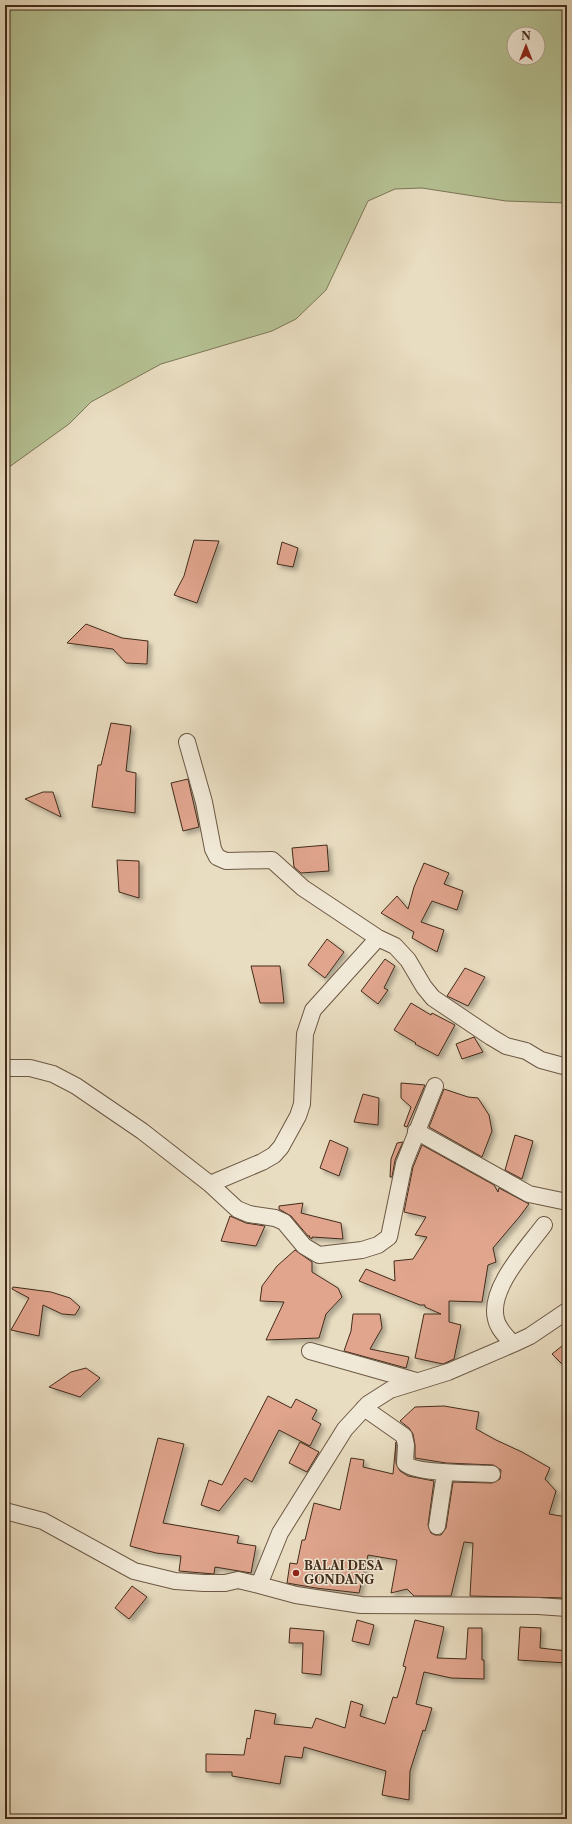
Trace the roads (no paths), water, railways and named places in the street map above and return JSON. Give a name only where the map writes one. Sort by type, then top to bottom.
[{"type":"street","points":[[187,742],[204,802],[213,849],[217,857],[226,861],[272,860],[303,888],[378,938],[395,946],[408,960],[424,987],[433,998],[490,1037],[506,1046],[526,1051],[541,1060],[567,1067]]},
{"type":"street","points":[[210,1184],[262,1162],[274,1155],[281,1147],[298,1116],[302,1104],[305,1034],[312,1010],[378,938]]},
{"type":"street","points":[[5,1068],[30,1068],[38,1070],[53,1074],[76,1086],[142,1131],[210,1184],[237,1209],[250,1214],[275,1218],[284,1222],[304,1246],[319,1255],[362,1250],[378,1244],[389,1237],[404,1164],[435,1086]]},
{"type":"street","points":[[416,1131],[529,1194],[567,1202]]},
{"type":"street","points":[[514,1344],[497,1325],[495,1305],[497,1296],[518,1259],[544,1225]]},
{"type":"street","points":[[258,1585],[280,1533],[333,1446],[345,1429],[364,1408],[390,1390],[448,1372],[514,1344],[530,1336],[567,1311]]},
{"type":"street","points":[[310,1351],[416,1381]]},
{"type":"street","points":[[364,1408],[404,1436],[406,1445],[404,1463],[407,1466],[445,1472],[492,1474]]},
{"type":"street","points":[[437,1526],[445,1472]]},
{"type":"street","points":[[5,1510],[43,1522],[134,1572],[175,1581],[224,1583],[238,1580],[296,1595],[361,1605],[538,1606],[567,1608]]},
{"type":"place","name":"BALAI DESA GONDANG","points":[[296,1573]]}]
